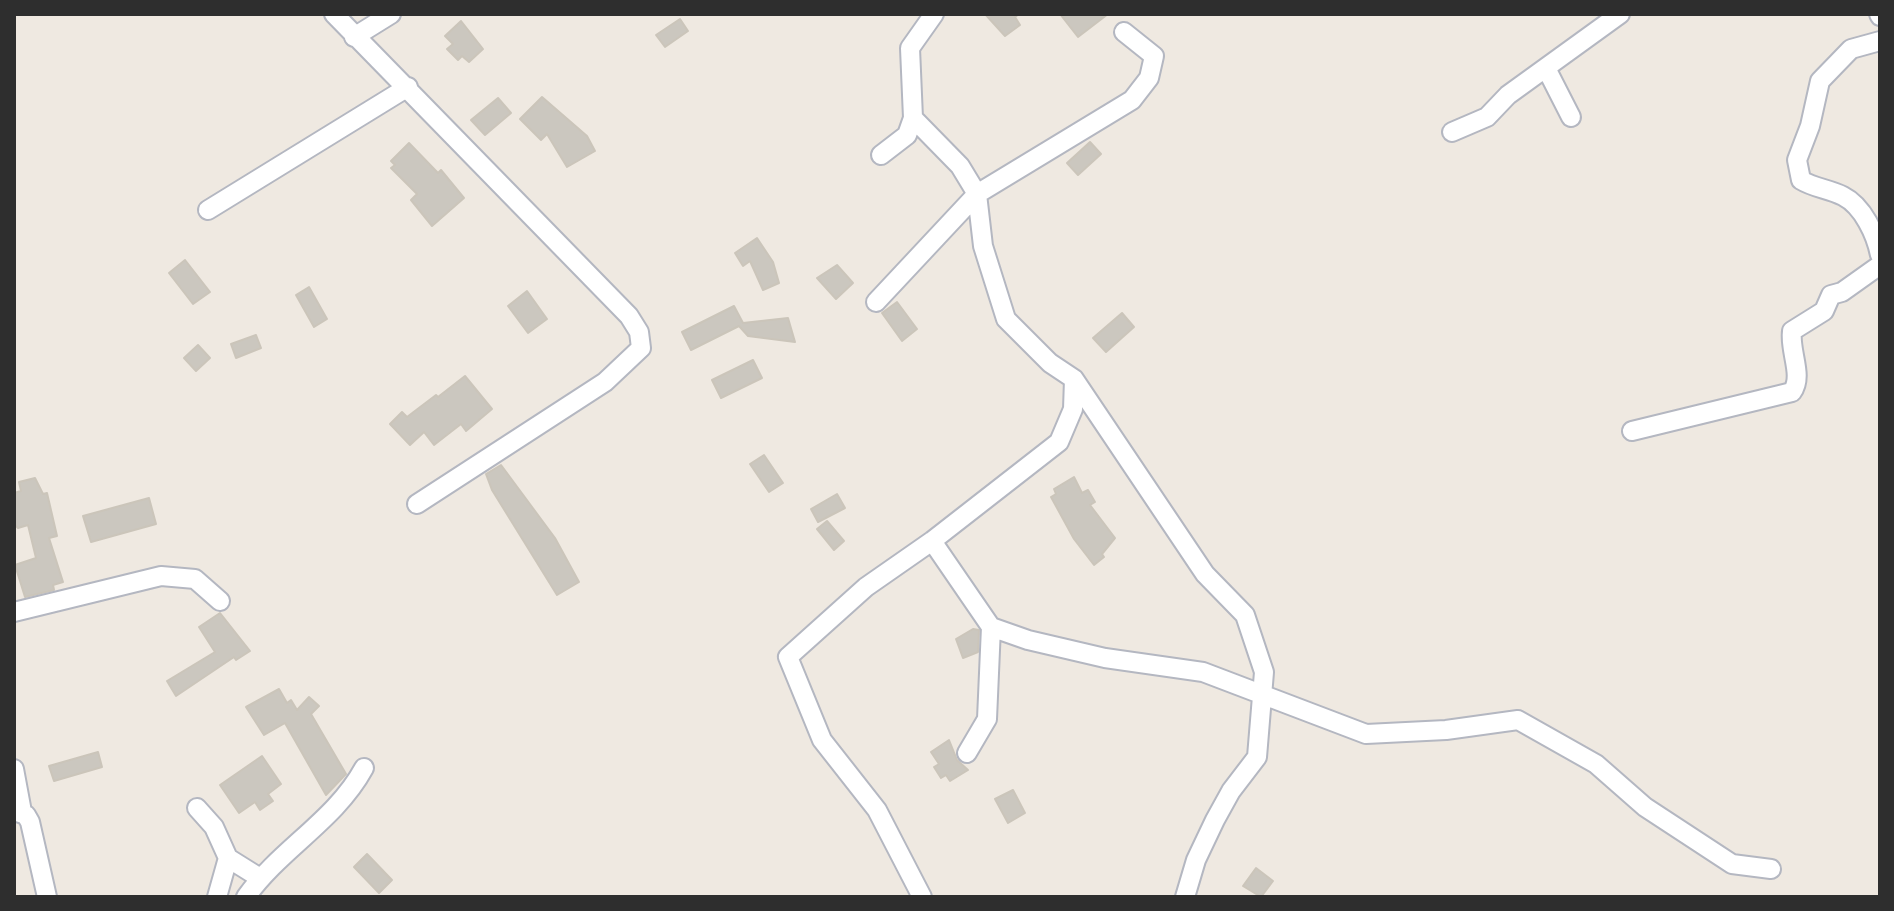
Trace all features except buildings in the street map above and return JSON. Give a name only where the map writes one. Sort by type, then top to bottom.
[{"type":"street","points":[[334,14],[629,316],[639,332],[641,348],[605,382],[417,504]]},
{"type":"street","points":[[354,37],[391,14]]},
{"type":"street","points":[[881,155],[907,135],[913,118],[910,48],[934,14]]},
{"type":"street","points":[[1452,132],[1487,117],[1508,95],[1620,14]]},
{"type":"street","points":[[876,302],[977,194],[1132,100],[1149,78],[1154,56],[1124,32]]},
{"type":"street","points":[[1880,41],[1851,49],[1820,81],[1810,126],[1797,160],[1801,180],[1817,190],[1842,196],[1861,211],[1880,255]]},
{"type":"street","points":[[1546,68],[1571,117]]},
{"type":"street","points":[[208,210],[408,87]]},
{"type":"street","points":[[913,118],[960,166],[977,194],[983,246],[1006,319],[1050,363],[1074,379],[1205,574],[1245,615],[1264,672],[1257,757],[1231,791],[1215,820],[1196,860],[1185,897]]},
{"type":"street","points":[[1632,431],[1792,392],[1798,377],[1790,346],[1792,331],[1824,311],[1831,295],[1842,292],[1880,265]]},
{"type":"street","points":[[922,897],[877,810],[822,740],[788,657],[866,587],[932,541],[1059,442],[1073,409],[1074,379]]},
{"type":"street","points":[[932,541],[991,627],[1028,640],[1105,658],[1203,672],[1366,734],[1476,728],[1518,720],[1596,764],[1645,807],[1732,864],[1771,869]]},
{"type":"street","points":[[14,612],[161,576],[195,579],[220,601]]},
{"type":"street","points":[[967,753],[987,719],[991,627]]},
{"type":"street","points":[[246,897],[260,878],[335,811],[364,768]]},
{"type":"street","points":[[14,769],[18,812],[30,822],[47,897]]},
{"type":"street","points":[[197,808],[214,827],[228,858],[260,878]]},
{"type":"street","points":[[217,897],[228,858]]}]
